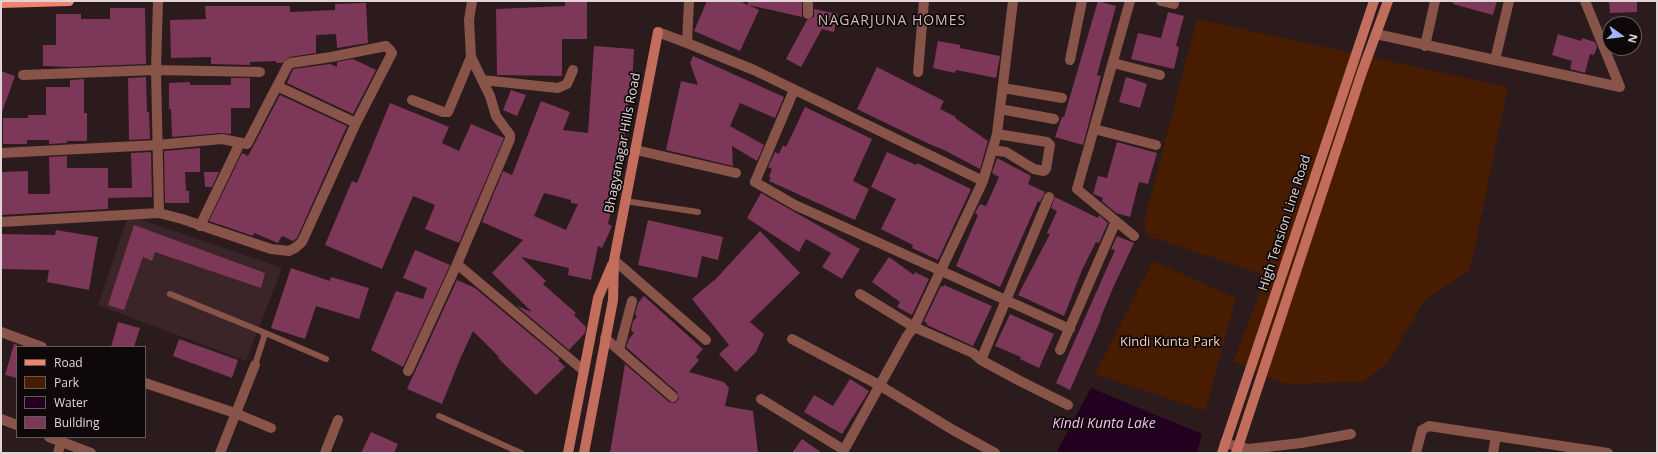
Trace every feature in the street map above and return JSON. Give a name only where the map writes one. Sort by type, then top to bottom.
[{"type":"main road","points":[[1,3],[69,1]]},
{"type":"main road","name":"High Tension Line Road","points":[[1222,453],[1374,1]]},
{"type":"main road","name":"High Tension Line Road","points":[[1237,450],[1362,72],[1388,1]]},
{"type":"main road","name":"Bhagyanagar Hills Road","points":[[584,453],[613,300],[614,260],[658,32]]},
{"type":"main road","name":"Bhagyanagar Hills Road","points":[[568,453],[598,298],[614,260]]},
{"type":"street","points":[[158,1],[156,70],[158,213]]},
{"type":"street","points":[[408,370],[457,264],[510,139],[510,135],[496,116],[490,96],[471,57],[469,20],[472,1]]},
{"type":"street","points":[[687,43],[689,1]]},
{"type":"street","points":[[808,1],[808,14]]},
{"type":"street","points":[[918,72],[924,1]]},
{"type":"street","points":[[761,398],[844,450],[879,385],[907,336],[914,327],[983,182],[997,134],[1013,1]]},
{"type":"street","points":[[1070,60],[1082,1]]},
{"type":"street","points":[[1130,1],[1077,188],[1134,236]]},
{"type":"street","points":[[1161,1],[1174,4]]},
{"type":"street","points":[[1425,46],[1435,1]]},
{"type":"street","points":[[1495,60],[1509,1]]},
{"type":"street","points":[[1376,34],[1425,46],[1620,87],[1585,1]]},
{"type":"street","points":[[658,32],[754,70],[983,182]]},
{"type":"street","points":[[1,222],[158,213],[271,249],[289,251],[302,242],[356,123],[392,53],[390,50],[386,46],[331,57],[291,62],[196,224]]},
{"type":"street","points":[[412,100],[443,112],[448,112],[471,57]]},
{"type":"street","points":[[1113,63],[1160,75]]},
{"type":"street","points":[[23,75],[156,70],[260,72]]},
{"type":"street","points":[[482,80],[558,88],[567,84],[573,70]]},
{"type":"street","points":[[278,86],[356,123]]},
{"type":"street","points":[[1003,88],[1062,98]]},
{"type":"street","points":[[794,90],[755,182],[795,205],[941,272],[1070,328]]},
{"type":"street","points":[[1000,109],[1054,119]]},
{"type":"street","points":[[1094,129],[1156,145]]},
{"type":"street","points":[[992,150],[1006,152],[1034,169],[1044,171],[1046,169],[1050,145],[1048,142],[997,134]]},
{"type":"street","points":[[1,153],[157,145],[222,139],[243,143]]},
{"type":"street","points":[[636,150],[736,172]]},
{"type":"street","points":[[981,360],[1049,197]]},
{"type":"street","points":[[1060,350],[1116,221]]},
{"type":"street","points":[[614,260],[706,340]]},
{"type":"street","points":[[457,264],[583,370]]},
{"type":"street","points":[[860,294],[914,327],[973,353],[981,360],[1020,381],[1068,404]]},
{"type":"street","points":[[619,350],[632,301]]},
{"type":"street","points":[[1,332],[39,346]]},
{"type":"street","points":[[605,338],[673,397]]},
{"type":"street","points":[[792,339],[879,385],[953,430],[996,453]]},
{"type":"street","points":[[220,453],[255,365]]},
{"type":"street","points":[[146,383],[235,413],[271,428]]},
{"type":"street","points":[[1,419],[16,425]]},
{"type":"street","points":[[325,453],[338,420]]},
{"type":"street","points":[[1416,453],[1422,430],[1426,426],[1496,436],[1552,449],[1608,453]]},
{"type":"street","points":[[1225,443],[1237,450],[1301,443],[1351,434]]},
{"type":"street","points":[[1493,453],[1496,436]]},
{"type":"street","points":[[51,438],[91,453]]},
{"type":"street","points":[[58,453],[61,442]]},
{"type":"lane","points":[[625,201],[698,212]]},
{"type":"lane","points":[[170,294],[326,359]]},
{"type":"lane","points":[[255,365],[264,337],[263,332]]},
{"type":"lane","points":[[439,416],[521,453]]},
{"type":"shaded area","points":[[128,215],[282,268],[246,361],[98,305]]},
{"type":"green space","points":[[1197,19],[1508,87],[1470,270],[1426,299],[1387,363],[1364,382],[1286,384],[1233,362],[1266,276],[1146,235],[1144,222]]},
{"type":"green space","name":"Kindi Kunta Park","points":[[1153,261],[1236,298],[1205,411],[1095,374]]},
{"type":"water","name":"Kindi Kunta Lake","points":[[1091,388],[1202,434],[1197,453],[1056,453]]},
{"type":"building","points":[[565,1],[587,1],[587,39],[562,39],[562,76],[497,75],[496,9],[565,6]]},
{"type":"building","points":[[707,1],[739,1],[748,5],[748,1],[802,1],[802,17],[749,5],[759,10],[740,51],[694,31]]},
{"type":"building","points":[[1098,1],[1116,6],[1097,75],[1101,76],[1083,145],[1055,137],[1062,117],[1064,117]]},
{"type":"building","points":[[1453,1],[1497,1],[1493,15],[1453,4]]},
{"type":"building","points":[[1609,1],[1637,1],[1637,12],[1610,13]]},
{"type":"building","points":[[366,3],[368,43],[337,48],[336,34],[316,35],[316,53],[290,57],[282,63],[276,63],[276,61],[250,62],[250,65],[211,64],[211,57],[171,58],[170,20],[206,19],[205,6],[290,6],[290,12],[335,10],[335,4]]},
{"type":"building","points":[[110,8],[145,8],[146,64],[71,67],[43,66],[43,45],[56,45],[56,14],[81,14],[81,19],[110,19]]},
{"type":"building","points":[[814,9],[838,14],[834,32],[822,29],[801,67],[786,59],[807,20],[814,17]]},
{"type":"building","points":[[1168,12],[1184,16],[1176,46],[1179,47],[1174,69],[1131,59],[1138,33],[1161,38]]},
{"type":"building","points":[[1558,34],[1581,41],[1582,38],[1595,42],[1597,47],[1594,55],[1590,54],[1585,73],[1570,69],[1572,61],[1552,55]]},
{"type":"building","points":[[938,41],[960,45],[960,48],[1000,56],[996,78],[956,70],[955,73],[933,68]]},
{"type":"building","points":[[594,46],[634,49],[632,85],[630,85],[622,168],[608,224],[612,226],[602,248],[598,246],[591,280],[568,275],[569,268],[521,257],[546,281],[543,284],[576,313],[574,315],[586,327],[585,333],[569,350],[517,306],[532,312],[492,273],[523,240],[482,222],[503,171],[512,175],[541,101],[570,112],[563,130],[588,133]],"holes":[[[544,193],[571,200],[571,203],[578,204],[566,230],[534,216]]]},
{"type":"building","points":[[693,56],[784,97],[775,118],[740,103],[730,126],[764,145],[757,161],[732,146],[733,166],[666,150],[681,81],[698,85],[690,63]]},
{"type":"building","points":[[353,59],[376,70],[353,114],[287,83],[293,69],[330,64],[337,67],[337,62]]},
{"type":"building","points":[[877,67],[944,101],[940,109],[956,117],[955,118],[988,141],[980,169],[946,151],[857,109]]},
{"type":"building","points":[[1,71],[15,76],[2,112],[1,111]]},
{"type":"building","points":[[146,77],[147,112],[149,112],[150,139],[129,140],[128,78]]},
{"type":"building","points":[[1126,77],[1147,84],[1140,108],[1119,102]]},
{"type":"building","points":[[231,78],[250,78],[250,108],[231,108],[231,134],[221,133],[172,137],[171,109],[169,109],[169,83],[190,82],[190,85],[231,85]]},
{"type":"building","points":[[84,79],[84,113],[87,113],[87,141],[67,141],[67,143],[49,144],[49,140],[27,140],[27,144],[3,144],[3,118],[28,118],[28,115],[46,115],[46,87],[70,87],[70,80]]},
{"type":"building","points":[[511,90],[526,95],[517,116],[503,110]]},
{"type":"building","points":[[280,95],[347,126],[297,238],[293,241],[282,236],[278,243],[254,233],[253,236],[209,221],[242,153],[248,156]]},
{"type":"building","points":[[390,103],[449,127],[442,143],[459,151],[471,124],[504,138],[459,243],[425,229],[435,205],[413,196],[382,269],[325,245],[352,181],[357,183]]},
{"type":"building","points":[[805,107],[872,139],[853,181],[869,189],[855,220],[769,181],[771,178],[769,177],[772,169],[768,167],[775,152],[779,154],[783,145],[786,147]]},
{"type":"building","points":[[1117,142],[1157,153],[1148,184],[1139,182],[1130,217],[1116,213],[1102,201],[1103,198],[1093,194],[1098,176],[1107,178]]},
{"type":"building","points":[[200,148],[200,172],[185,172],[186,191],[189,191],[189,203],[165,203],[164,151]]},
{"type":"building","points":[[151,152],[152,197],[108,198],[108,209],[1,215],[1,172],[28,171],[28,194],[50,194],[49,157],[67,156],[67,168],[108,168],[108,188],[132,188],[131,153]]},
{"type":"building","points":[[887,152],[916,165],[917,163],[971,189],[938,260],[912,248],[913,245],[881,229],[896,199],[871,187]]},
{"type":"building","points":[[997,158],[1031,176],[1028,184],[1045,192],[1040,202],[1038,201],[1000,287],[956,266],[978,215],[975,213],[980,204],[986,206],[999,177],[992,173]]},
{"type":"building","points":[[204,172],[219,172],[212,187],[205,187]]},
{"type":"building","points":[[761,193],[860,249],[842,279],[822,267],[831,253],[806,239],[799,252],[747,218]]},
{"type":"building","points":[[1055,197],[1098,218],[1099,215],[1108,223],[1099,243],[1096,242],[1082,270],[1064,316],[1018,295],[1050,234],[1047,233],[1057,211],[1051,208]]},
{"type":"building","points":[[648,220],[723,237],[718,260],[702,256],[697,278],[638,265]]},
{"type":"building","points":[[134,225],[265,273],[261,288],[155,252],[152,261],[143,257],[124,310],[108,305]]},
{"type":"building","points":[[56,230],[98,237],[89,290],[47,282],[49,270],[1,269],[1,234],[55,235]]},
{"type":"building","points":[[760,231],[800,273],[750,322],[764,334],[756,352],[736,372],[719,354],[729,345],[692,299],[714,280],[713,282]]},
{"type":"building","points":[[1117,236],[1134,243],[1112,290],[1070,390],[1056,383],[1115,250],[1111,249]]},
{"type":"building","points":[[415,250],[450,265],[403,367],[371,350],[396,291],[423,299],[427,288],[403,278]]},
{"type":"building","points":[[889,257],[914,275],[915,272],[929,279],[912,315],[897,307],[900,302],[872,282]]},
{"type":"building","points":[[291,268],[330,281],[331,277],[369,288],[359,319],[316,306],[305,339],[271,328]]},
{"type":"building","points":[[457,280],[475,288],[560,359],[558,360],[565,367],[536,395],[473,331],[442,404],[407,389]]},
{"type":"building","points":[[944,285],[992,306],[973,346],[927,325],[924,321],[941,286],[943,287]]},
{"type":"building","points":[[644,296],[703,349],[696,357],[699,360],[689,372],[724,382],[729,388],[725,406],[753,411],[758,453],[610,453],[625,364],[669,402],[675,403],[679,399],[677,392],[626,347],[629,339],[634,333],[631,330],[633,321],[637,317],[635,314],[638,303]]},
{"type":"building","points":[[1010,314],[1054,334],[1039,368],[1020,359],[1021,357],[995,346]]},
{"type":"building","points":[[118,322],[140,328],[134,346],[111,346]]},
{"type":"building","points":[[179,339],[238,360],[232,378],[173,356]]},
{"type":"building","points":[[14,344],[17,345],[16,378],[5,375]]},
{"type":"building","points":[[850,379],[869,391],[842,434],[804,412],[814,395],[833,406]]},
{"type":"building","points":[[371,432],[398,444],[394,453],[361,453]]},
{"type":"building","points":[[802,439],[822,453],[792,453]]},
{"type":"district","name":"NAGARJUNA HOMES","points":[[892,21]]}]
